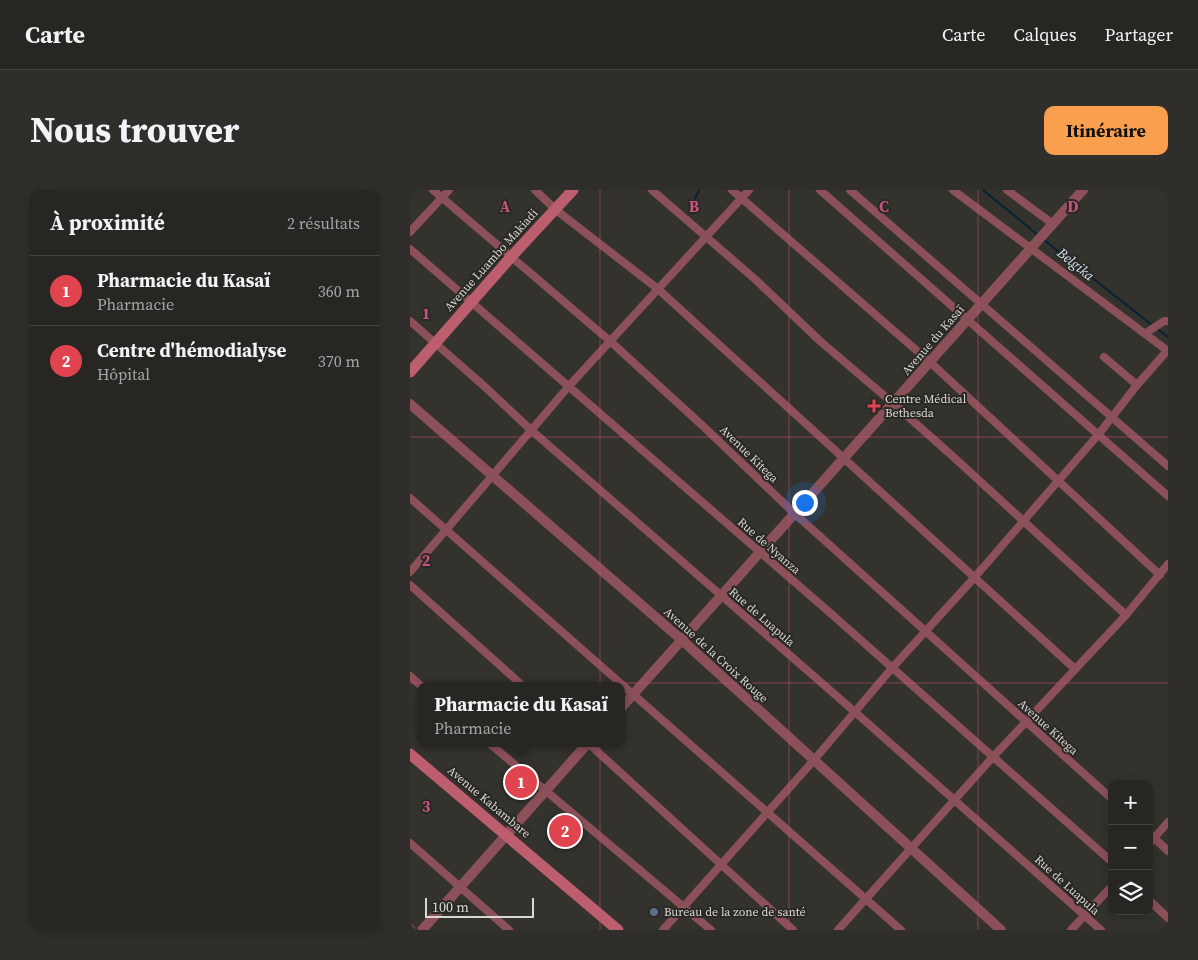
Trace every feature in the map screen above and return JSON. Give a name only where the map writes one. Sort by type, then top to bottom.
[{"type":"main road","name":"Avenue Luambo Makiadi","points":[[410,372],[573,190]]},
{"type":"main road","name":"Avenue Kabambare","points":[[410,754],[618,930]]},
{"type":"street","name":"Avenue Kitega","points":[[433,190],[610,341],[794,513],[1108,796]]},
{"type":"street","points":[[410,232],[449,190]]},
{"type":"street","points":[[535,190],[556,210],[658,289],[1075,668]]},
{"type":"street","points":[[652,190],[756,280],[820,341],[894,404],[1126,615]]},
{"type":"street","points":[[732,190],[931,362],[1160,575]]},
{"type":"street","points":[[410,572],[569,386],[749,190]]},
{"type":"street","points":[[820,190],[1168,496]]},
{"type":"street","points":[[850,190],[1168,466]]},
{"type":"street","points":[[663,930],[720,864],[768,813],[892,668],[974,578],[1168,351],[1034,244],[953,190]]},
{"type":"street","points":[[1007,190],[1051,226]]},
{"type":"street","name":"Avenue du Kasaï","points":[[625,704],[1083,190]]},
{"type":"street","name":"Rue de Nyanza","points":[[410,249],[760,552],[1108,859]]},
{"type":"street","name":"Rue de Luapula","points":[[410,321],[531,430],[855,712],[1101,930]]},
{"type":"street","points":[[1146,333],[1166,321]]},
{"type":"street","points":[[1104,357],[1137,385]]},
{"type":"street","name":"Avenue de la Croix Rouge","points":[[410,404],[683,641],[1001,930]]},
{"type":"street","points":[[410,498],[619,682]]},
{"type":"street","points":[[838,930],[992,758],[1126,615],[1168,564]]},
{"type":"street","points":[[410,585],[519,682]]},
{"type":"street","points":[[625,687],[901,930]]},
{"type":"street","points":[[494,747],[711,930]]},
{"type":"street","points":[[422,930],[584,747]]},
{"type":"street","points":[[592,747],[793,930]]},
{"type":"street","points":[[1153,836],[1168,822]]},
{"type":"street","points":[[1153,840],[1168,851]]},
{"type":"street","points":[[410,843],[509,930]]},
{"type":"street","points":[[1072,930],[1108,890]]},
{"type":"street","points":[[1153,904],[1168,918]]},
{"type":"waterway","points":[[689,211],[699,190]]},
{"type":"waterway","name":"Belgika","points":[[983,190],[1038,235]]},
{"type":"waterway","name":"Belgika","points":[[1044,240],[1152,325]]},
{"type":"waterway","name":"Belgika","points":[[1156,328],[1168,337]]},
{"type":"place","name":"Centre Médical Bethesda","points":[[874,406]]},
{"type":"place","name":"Pharmacie du Kasaï","points":[[521,782]]},
{"type":"place","name":"Centre d'hémodialyse","points":[[565,831]]},
{"type":"place","name":"Bureau de la zone de santé","points":[[654,912]]}]
